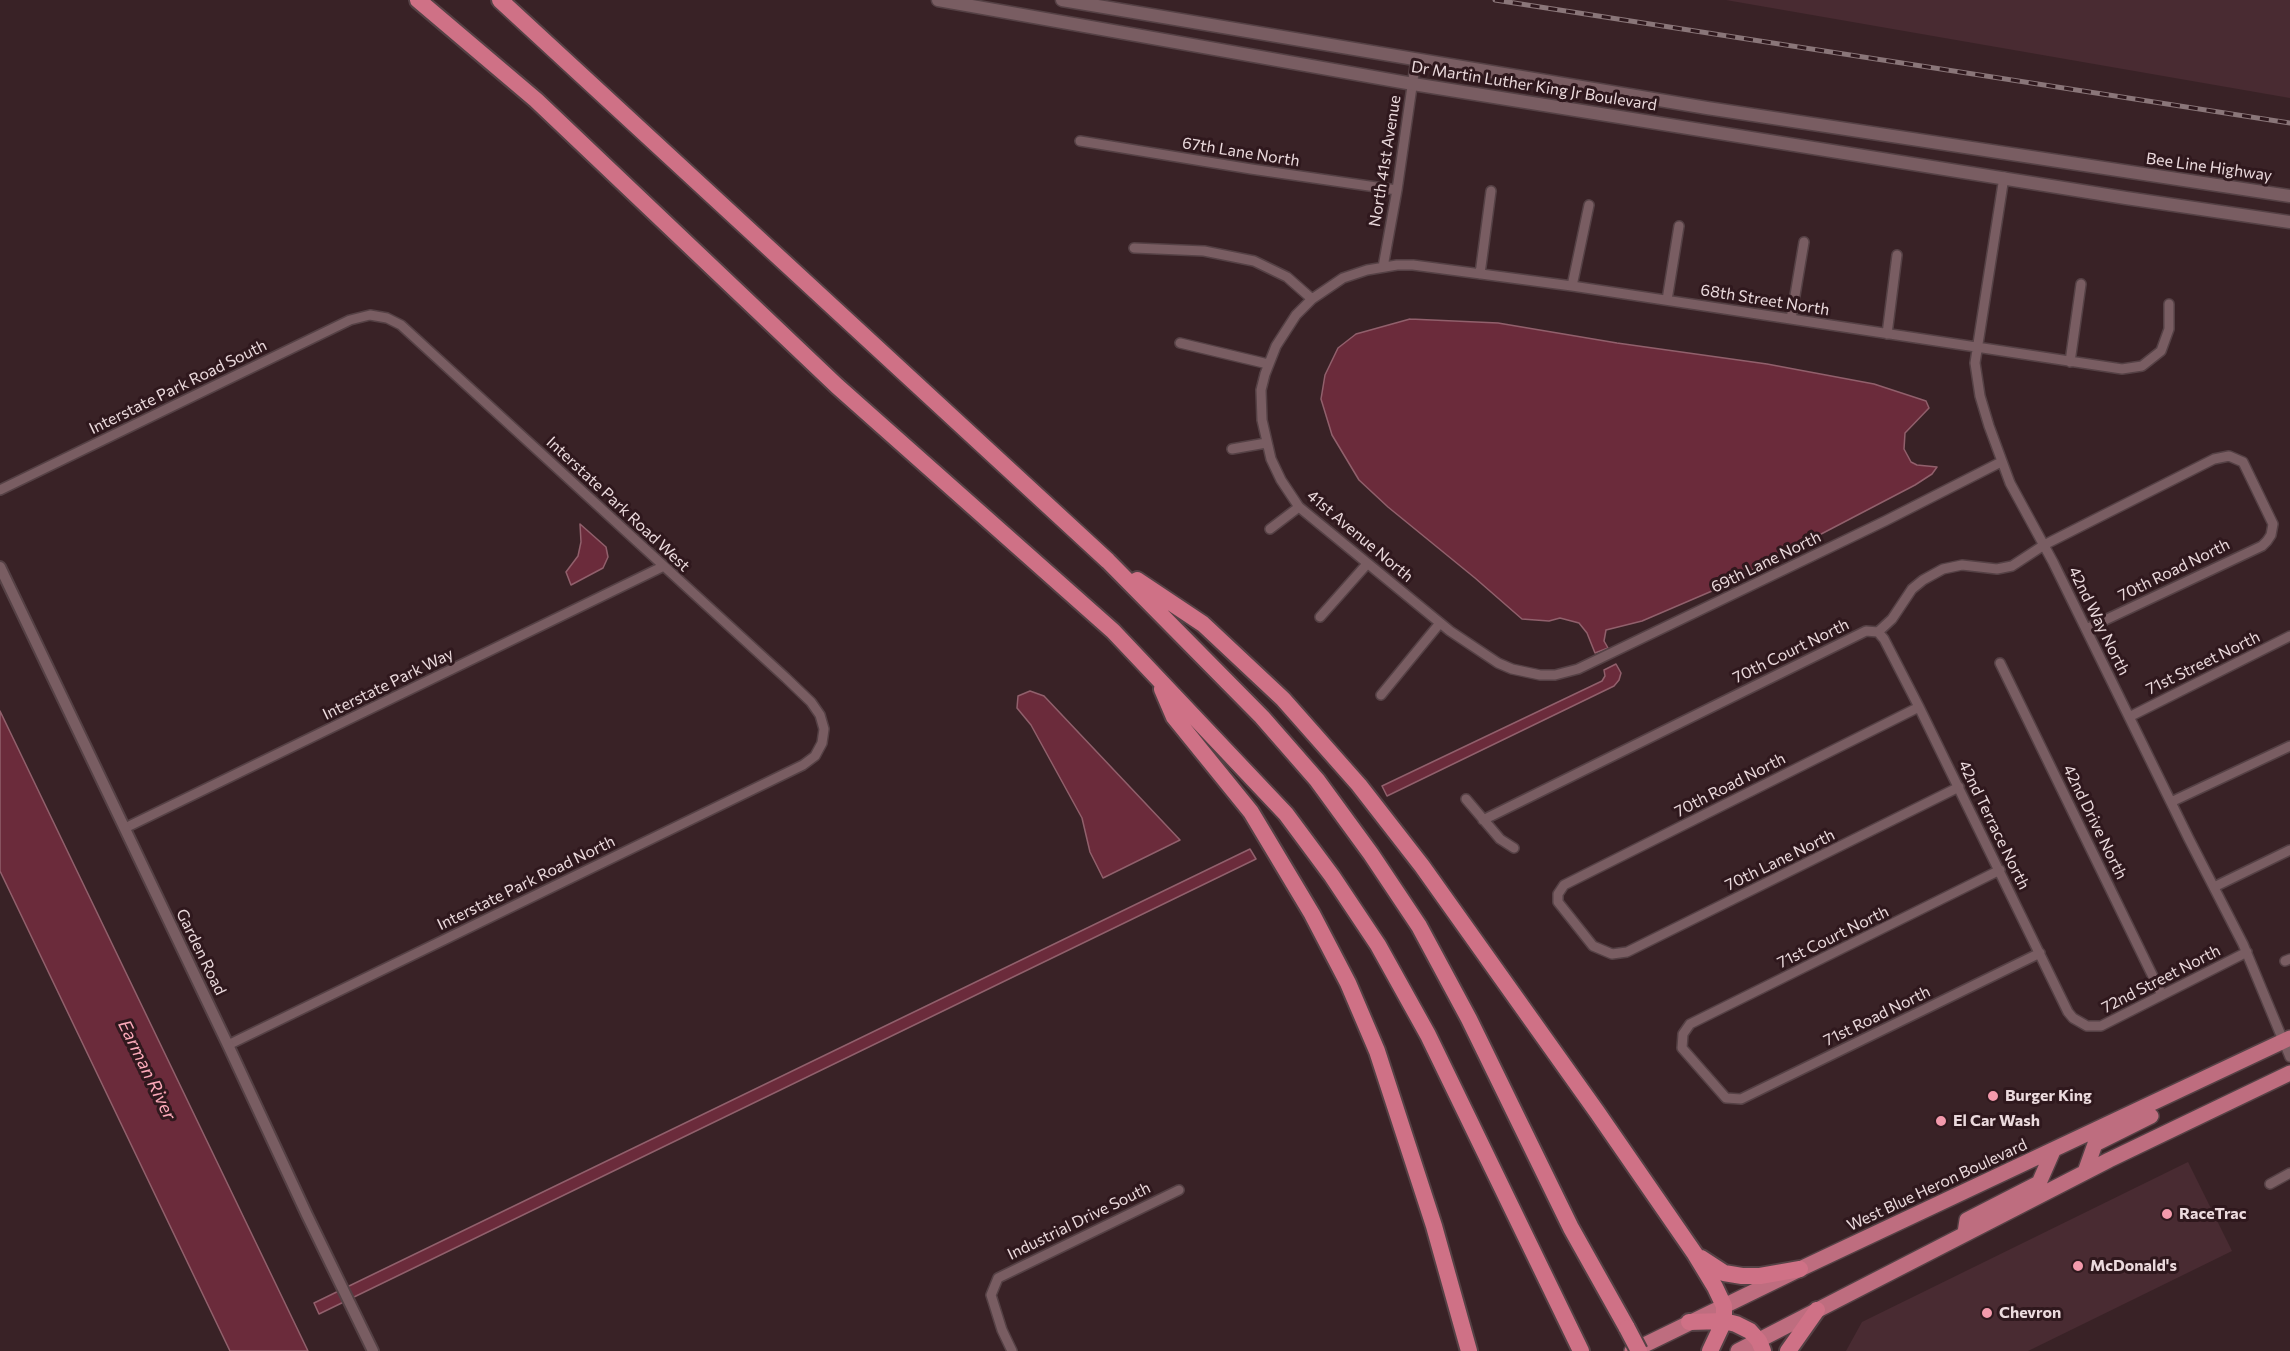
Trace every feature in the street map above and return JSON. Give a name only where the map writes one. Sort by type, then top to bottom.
[{"type":"highway","points":[[418,0],[536,100],[837,386],[1113,632],[1286,814],[1332,876],[1378,945],[1428,1035],[1581,1350]]},
{"type":"highway","points":[[500,0],[1108,561],[1262,717],[1317,780],[1419,926],[1464,1009],[1571,1228],[1639,1351]]},
{"type":"highway","points":[[1108,561],[1203,624],[1283,699],[1359,785],[1422,866],[1695,1254],[1715,1287],[1724,1313],[1750,1331],[1761,1346]]},
{"type":"highway","points":[[1159,679],[1174,717],[1251,812],[1312,914],[1348,983],[1381,1062],[1434,1226],[1467,1349]]},
{"type":"highway","name":"West Blue Heron Boulevard","points":[[1724,1313],[1800,1269],[2287,1040]]},
{"type":"highway","points":[[1738,1351],[1761,1346],[1817,1310],[1965,1233],[2290,1073]]},
{"type":"highway","points":[[2085,1172],[2095,1144],[2156,1113],[2181,1091]]},
{"type":"highway","points":[[1965,1233],[1967,1220],[2039,1183],[2053,1151]]},
{"type":"highway","points":[[1695,1254],[1724,1273],[1742,1276],[1760,1276],[1800,1269]]},
{"type":"highway","points":[[1788,1351],[1817,1310]]},
{"type":"highway","points":[[1632,1351],[1689,1322],[1724,1313]]},
{"type":"highway","points":[[1710,1351],[1724,1313]]},
{"type":"main road","name":"Dr Martin Luther King Jr Boulevard","points":[[938,0],[1413,84],[2290,222]]},
{"type":"main road","name":"Dr Martin Luther King Jr Boulevard","points":[[1062,0],[1707,108],[1993,150],[2123,172]]},
{"type":"main road","name":"Bee Line Highway","points":[[2123,172],[2290,196]]},
{"type":"street","name":"North 41st Avenue","points":[[1383,267],[1416,59]]},
{"type":"street","name":"67th Lane North","points":[[1080,141],[1397,190]]},
{"type":"street","name":"42nd Way North","points":[[2004,177],[1975,363],[1980,396],[2001,462],[2247,952],[2287,1040],[2290,1057]]},
{"type":"street","points":[[1480,274],[1491,190]]},
{"type":"street","points":[[1572,286],[1589,205]]},
{"type":"street","points":[[1667,300],[1679,226]]},
{"type":"street","points":[[1791,319],[1804,242]]},
{"type":"street","points":[[1134,248],[1204,251],[1246,258],[1281,273],[1312,299]]},
{"type":"street","points":[[1887,334],[1897,255]]},
{"type":"street","name":"68th Street North","points":[[1383,267],[1413,264],[2122,369],[2142,366],[2155,357],[2165,344],[2169,329],[2169,304]]},
{"type":"street","name":"41st Avenue North","points":[[1383,267],[1343,278],[1312,299],[1283,333],[1268,364],[1261,397],[1266,443],[1281,480],[1299,507],[1440,623],[1497,663],[1540,675]]},
{"type":"street","points":[[2070,362],[2081,284]]},
{"type":"street","name":"Interstate Park Road South","points":[[0,490],[350,320],[370,315]]},
{"type":"street","name":"Interstate Park Road West","points":[[370,315],[387,318],[401,325],[812,702],[823,722],[824,736]]},
{"type":"street","points":[[1180,343],[1268,364]]},
{"type":"street","points":[[1232,450],[1266,443]]},
{"type":"street","name":"70th Road North","points":[[2044,545],[2214,459],[2229,456],[2243,462],[2273,524],[2271,535],[2262,546],[2086,629]]},
{"type":"street","name":"69th Lane North","points":[[1540,675],[1555,675],[1578,669],[1610,655],[2001,462]]},
{"type":"street","points":[[1270,529],[1299,507]]},
{"type":"street","points":[[1878,633],[1892,619],[1911,589],[1943,569],[1962,565],[1997,569],[2012,566],[2044,545]]},
{"type":"street","points":[[1320,617],[1367,564]]},
{"type":"street","name":"Interstate Park Way","points":[[125,828],[664,566]]},
{"type":"street","name":"Garden Road","points":[[0,567],[373,1351]]},
{"type":"street","points":[[1381,695],[1440,623]]},
{"type":"street","name":"70th Court North","points":[[1483,820],[1866,631],[1878,633]]},
{"type":"street","name":"42nd Terrace North","points":[[1878,633],[1884,639],[1919,706],[2068,1012],[2073,1018],[2087,1026]]},
{"type":"street","name":"71st Street North","points":[[2129,717],[2290,636]]},
{"type":"street","name":"42nd Drive North","points":[[2000,663],[2162,995]]},
{"type":"street","name":"70th Road North","points":[[1612,954],[1593,946],[1558,902],[1558,894],[1564,885],[1919,706]]},
{"type":"street","name":"Interstate Park Road North","points":[[228,1045],[803,765],[815,756],[824,736]]},
{"type":"street","points":[[2171,802],[2290,746]]},
{"type":"street","name":"70th Lane North","points":[[1612,954],[1627,952],[1959,788]]},
{"type":"street","points":[[1466,799],[1500,839],[1514,848]]},
{"type":"street","points":[[2214,887],[2290,850]]},
{"type":"street","name":"71st Court North","points":[[1726,1098],[1682,1048],[1683,1034],[1690,1024],[2000,870]]},
{"type":"street","name":"72nd Street North","points":[[2087,1026],[2101,1026],[2247,952]]},
{"type":"street","name":"71st Road North","points":[[1726,1098],[1741,1099],[2040,953]]},
{"type":"street","points":[[2270,1184],[2290,1173]]},
{"type":"street","name":"Industrial Drive South","points":[[1012,1351],[1002,1330],[991,1295],[998,1278],[1179,1190]]},
{"type":"shaded area","points":[[1726,0],[2290,0],[2290,98]]},
{"type":"shaded area","points":[[2188,1162],[2232,1251],[2028,1351],[1846,1351],[1862,1322]]},
{"type":"water","points":[[1410,319],[1498,323],[1617,343],[1767,364],[1874,384],[1926,401],[1929,408],[1905,433],[1904,449],[1911,462],[1917,465],[1937,467],[1932,474],[1915,485],[1712,591],[1642,621],[1606,630],[1604,641],[1608,648],[1595,653],[1587,633],[1579,623],[1560,618],[1549,621],[1522,619],[1359,480],[1332,435],[1321,399],[1325,375],[1338,348],[1356,334]]},
{"type":"water","points":[[580,524],[606,547],[608,557],[603,568],[571,585],[566,572],[578,556],[581,542]]},
{"type":"water","points":[[1616,664],[1621,673],[1614,686],[1387,796],[1382,786],[1602,681],[1605,676],[1604,670]]},
{"type":"water","points":[[1030,691],[1044,696],[1180,840],[1103,878],[1090,852],[1082,818],[1031,725],[1017,708],[1018,696]]},
{"type":"water","name":"Earman River","points":[[0,711],[308,1351],[230,1351],[0,871]]},
{"type":"water","points":[[1250,849],[1256,859],[319,1314],[314,1303]]},
{"type":"railway","points":[[1495,0],[2290,123]]},
{"type":"place","name":"Burger King","points":[[1993,1096]]},
{"type":"place","name":"El Car Wash","points":[[1941,1121]]},
{"type":"place","name":"RaceTrac","points":[[2167,1214]]},
{"type":"place","name":"McDonald's","points":[[2078,1266]]},
{"type":"place","name":"Chevron","points":[[1987,1313]]}]
